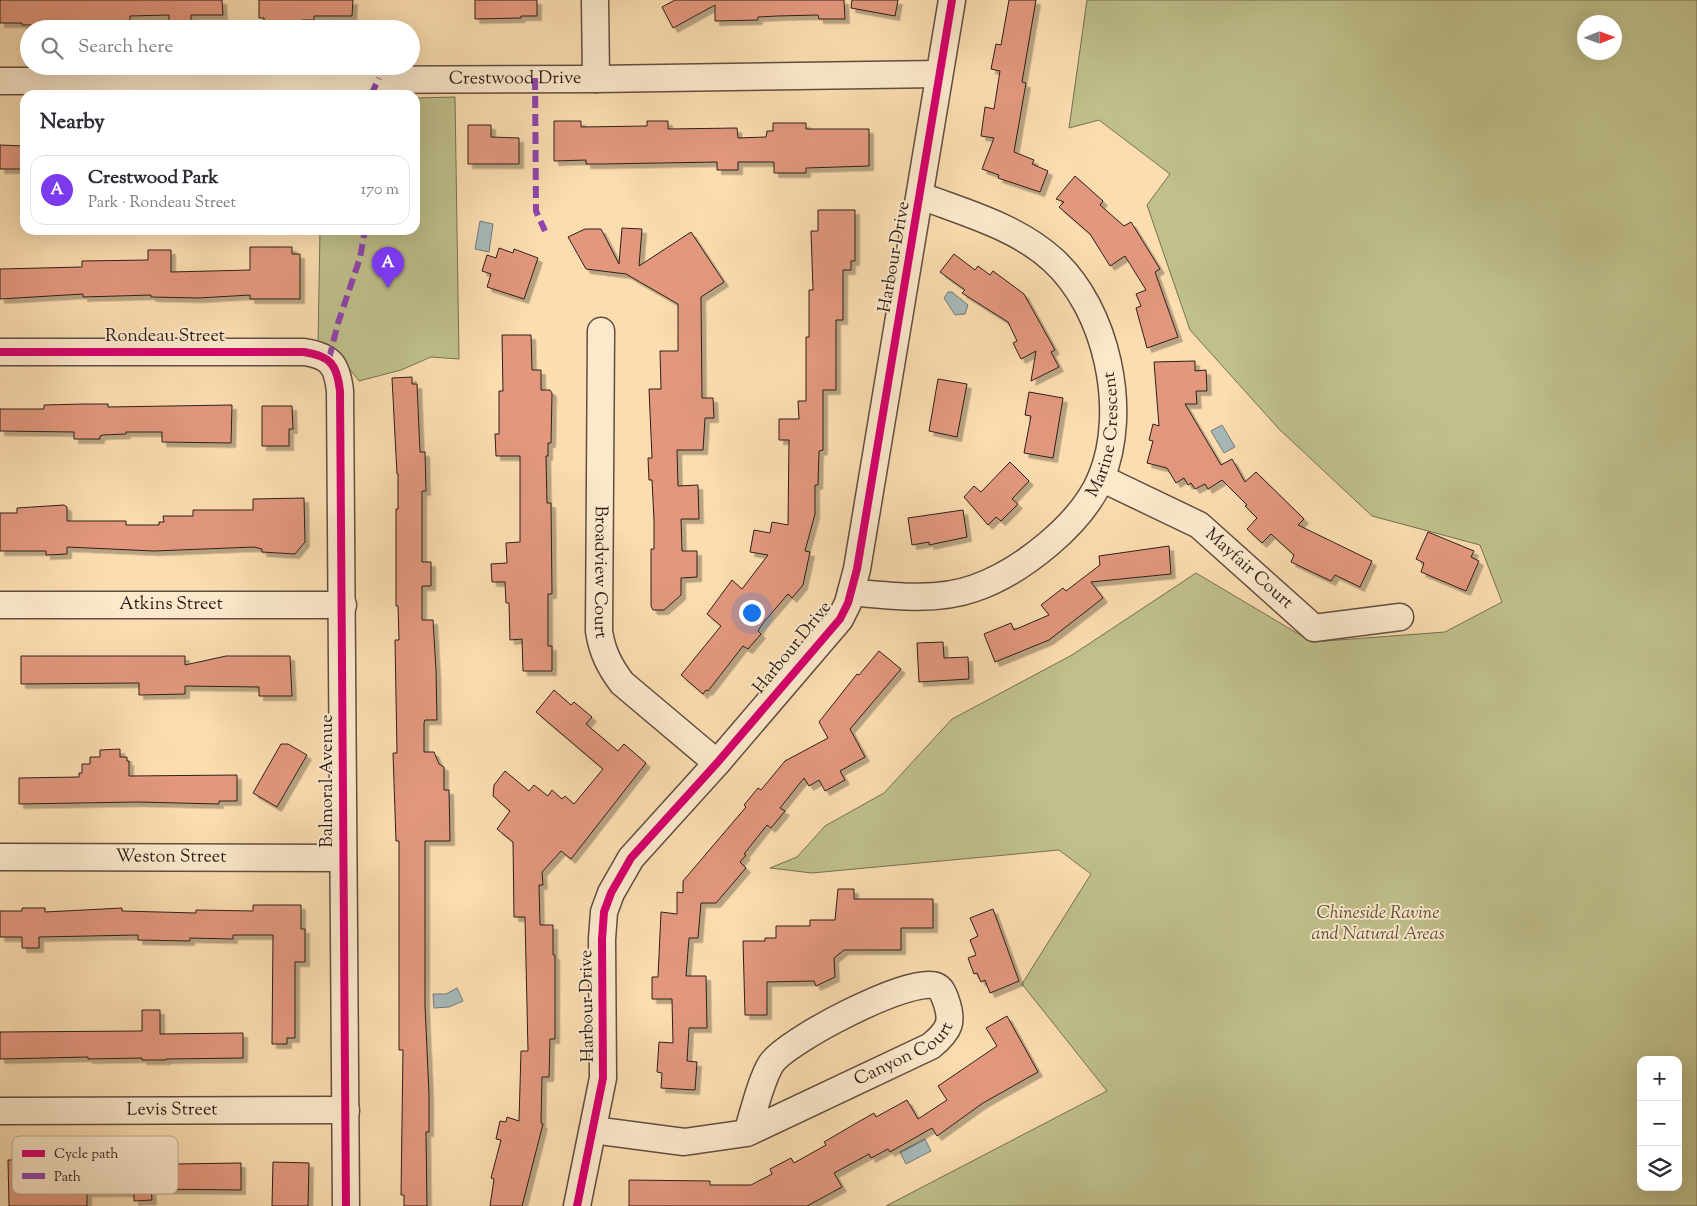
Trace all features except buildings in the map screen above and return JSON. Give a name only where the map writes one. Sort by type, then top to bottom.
[{"type":"street","points":[[595,0],[596,79]]},
{"type":"street","name":"Harbour Drive","points":[[577,1206],[593,1130],[604,1062],[602,939],[604,912],[610,893],[631,858],[717,763],[840,619],[851,592],[921,196],[952,0]]},
{"type":"street","name":"Crestwood Drive","points":[[0,80],[596,79],[939,74]]},
{"type":"street","name":"Marine Crescent","points":[[851,592],[910,596],[958,593],[990,582],[1026,561],[1056,536],[1090,497],[1101,478],[1111,438],[1113,414],[1111,383],[1102,341],[1085,302],[1076,287],[1054,260],[1024,239],[986,221],[921,196]]},
{"type":"street","name":"Broadview Court","points":[[601,331],[599,631],[602,650],[612,670],[622,683],[717,763]]},
{"type":"street","name":"Rondeau Street","points":[[0,352],[304,352],[318,354],[329,359]]},
{"type":"street","name":"Balmoral Avenue","points":[[329,359],[338,374],[340,391],[346,1206]]},
{"type":"street","name":"Mayfair Court","points":[[1101,478],[1199,525],[1314,628],[1400,617]]},
{"type":"street","name":"Atkins Street","points":[[0,605],[343,605]]},
{"type":"street","name":"Weston Street","points":[[0,857],[343,858]]},
{"type":"street","name":"Canyon Court","points":[[593,1130],[684,1142],[747,1133],[931,1046],[949,1027],[951,1017],[942,991],[936,986],[925,985],[905,989],[840,1017],[791,1044],[770,1064],[747,1133]]},
{"type":"street","name":"Levis Street","points":[[0,1111],[346,1110]]},
{"type":"green space","name":"Chineside Ravine and Natural Areas","points":[[1087,0],[1697,0],[1697,1206],[886,1206],[1107,1091],[1022,984],[1091,874],[1059,850],[812,873],[770,868],[797,857],[825,826],[884,793],[952,719],[1072,655],[1196,573],[1312,642],[1445,632],[1502,602],[1480,545],[1372,516],[1279,429],[1190,330],[1147,205],[1170,174],[1099,120],[1069,128]]},
{"type":"green space","points":[[455,97],[459,359],[431,357],[401,370],[359,381],[334,349],[318,346],[320,235],[420,235],[420,98]]},
{"type":"shaded area","points":[[480,221],[493,224],[489,252],[475,249]]},
{"type":"shaded area","points":[[948,292],[952,292],[968,305],[965,314],[955,315],[944,298]]},
{"type":"shaded area","points":[[1222,425],[1235,447],[1224,453],[1211,431]]},
{"type":"shaded area","points":[[457,988],[463,1001],[449,1007],[434,1008],[433,994],[446,994]]},
{"type":"shaded area","points":[[925,1139],[931,1151],[906,1164],[900,1152]]},
{"type":"marked path","points":[[373,90],[379,78]]},
{"type":"marked path","points":[[535,78],[536,211],[545,231]]},
{"type":"marked path","points":[[329,359],[338,323],[360,258],[364,235]]},
{"type":"cycle path","points":[[577,1206],[603,1078],[602,939],[604,912],[611,893],[631,858],[717,763],[840,619],[848,603],[857,569],[952,0]]},
{"type":"cycle path","points":[[0,352],[304,352],[326,359],[331,363],[337,374],[340,391],[346,1206]]},
{"type":"place","name":"Crestwood Park","points":[[388,288]]}]
